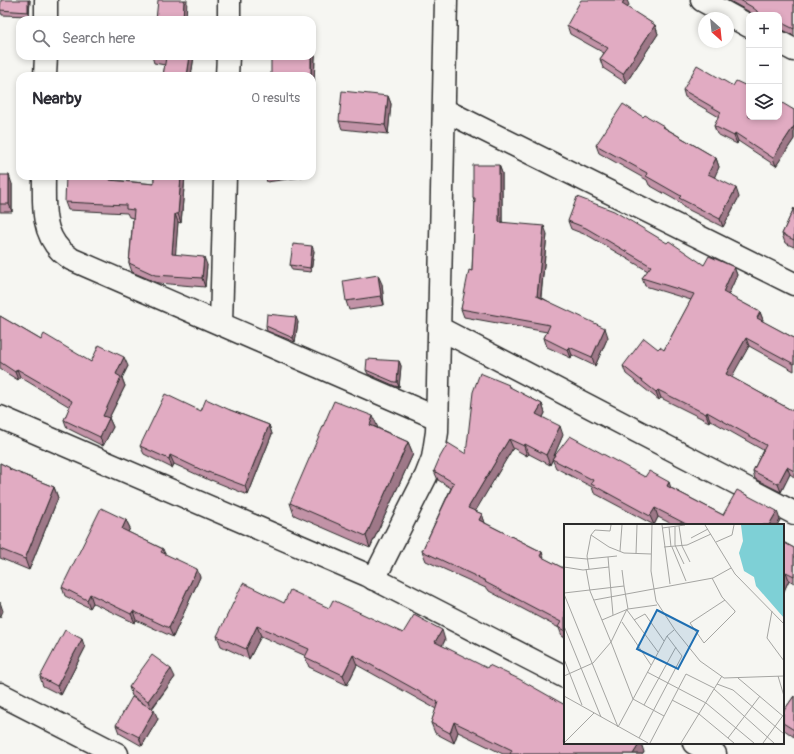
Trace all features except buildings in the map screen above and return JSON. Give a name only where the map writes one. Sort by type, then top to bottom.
[{"type":"street","points":[[46,0],[46,16]]},
{"type":"street","points":[[229,0],[229,16]]},
{"type":"street","points":[[374,579],[426,476],[433,458],[437,432],[446,0]]},
{"type":"street","points":[[702,0],[746,24]]},
{"type":"street","points":[[782,44],[794,50]]},
{"type":"street","points":[[46,60],[46,72]]},
{"type":"street","points":[[227,72],[228,60]]},
{"type":"street","points":[[444,110],[794,284]]},
{"type":"street","points":[[44,180],[44,212],[47,229],[61,251],[71,259],[437,418]]},
{"type":"street","points":[[221,324],[225,180]]},
{"type":"street","points":[[439,328],[794,513]]},
{"type":"street","points":[[0,417],[374,579],[564,676]]},
{"type":"street","points":[[0,694],[117,754]]},
{"type":"street","points":[[696,744],[715,754]]}]
